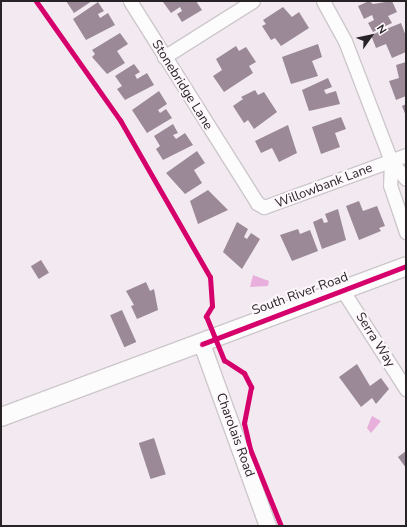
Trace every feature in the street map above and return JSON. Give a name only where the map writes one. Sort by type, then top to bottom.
[{"type":"main road","name":"South River Road","points":[[1,417],[202,344],[344,291],[406,266]]},
{"type":"street","name":"Stonebridge Lane","points":[[130,1],[236,169]]},
{"type":"street","points":[[164,57],[253,1]]},
{"type":"street","points":[[323,1],[345,41],[391,161],[406,179]]},
{"type":"street","name":"Willowbank Lane","points":[[236,169],[257,203],[264,207],[406,155]]},
{"type":"street","points":[[391,161],[390,185],[406,232]]},
{"type":"street","name":"Serra Way","points":[[344,291],[406,389]]},
{"type":"street","name":"Charolais Road","points":[[202,344],[268,526]]},
{"type":"shaded area","points":[[253,275],[269,281],[268,286],[250,287]]},
{"type":"shaded area","points":[[372,416],[381,421],[371,433],[367,428]]},
{"type":"building","points":[[66,1],[92,1],[74,13]]},
{"type":"building","points":[[196,1],[202,10],[182,22],[177,14],[182,11],[180,7],[171,13],[163,2]]},
{"type":"building","points":[[369,1],[373,4],[392,1],[397,12],[388,16],[392,23],[373,32],[368,23],[374,20],[372,15],[364,19],[358,6]]},
{"type":"building","points":[[98,2],[104,11],[98,14],[100,18],[108,13],[115,25],[86,40],[73,19]]},
{"type":"building","points":[[283,7],[292,17],[299,12],[309,28],[281,46],[275,38],[271,40],[262,26],[266,24],[263,20]]},
{"type":"building","points":[[401,23],[406,36],[406,52],[392,58],[386,44],[376,48],[371,35]]},
{"type":"building","points":[[120,33],[128,44],[117,51],[125,63],[107,74],[92,57],[95,54],[92,50]]},
{"type":"building","points":[[318,44],[322,57],[312,61],[318,76],[291,84],[282,57]]},
{"type":"building","points":[[236,46],[239,51],[246,47],[256,62],[249,66],[253,73],[224,92],[213,76],[222,70],[216,59]]},
{"type":"building","points":[[406,62],[406,96],[396,100],[389,81],[399,78],[396,65]]},
{"type":"building","points":[[134,64],[140,72],[135,75],[137,79],[147,73],[154,85],[125,100],[117,89],[122,86],[115,76]]},
{"type":"building","points":[[328,78],[332,87],[324,90],[326,94],[336,91],[340,104],[309,111],[302,90]]},
{"type":"building","points":[[255,90],[258,95],[264,92],[277,112],[254,129],[248,120],[244,123],[233,106],[243,99],[241,97]]},
{"type":"building","points":[[159,91],[167,104],[158,110],[160,113],[166,109],[172,118],[147,133],[132,110]]},
{"type":"building","points":[[406,104],[406,116],[402,106]]},
{"type":"building","points":[[341,117],[346,129],[335,133],[340,147],[321,154],[312,127]]},
{"type":"building","points":[[173,124],[178,133],[173,135],[176,139],[185,133],[193,145],[163,160],[156,149],[160,146],[154,136]]},
{"type":"building","points":[[288,125],[297,153],[279,162],[272,148],[261,153],[255,141]]},
{"type":"building","points":[[197,151],[205,163],[194,170],[202,183],[185,194],[166,173]]},
{"type":"building","points":[[208,190],[228,210],[198,224],[190,201]]},
{"type":"building","points":[[359,201],[363,211],[377,206],[385,226],[379,228],[381,231],[359,240],[346,206]]},
{"type":"building","points":[[338,209],[346,240],[322,249],[313,222],[322,218],[324,223],[328,222],[325,214]]},
{"type":"building","points":[[237,222],[248,229],[244,237],[247,239],[251,233],[260,239],[242,269],[223,252]]},
{"type":"building","points":[[298,229],[300,234],[310,230],[318,251],[292,261],[280,235]]},
{"type":"building","points":[[41,260],[49,273],[39,279],[31,266]]},
{"type":"building","points":[[146,282],[150,291],[154,289],[158,310],[137,319],[131,306],[134,305],[126,291]]},
{"type":"building","points":[[122,310],[136,342],[124,347],[110,315]]},
{"type":"building","points":[[357,364],[370,386],[381,378],[389,389],[376,404],[372,398],[361,407],[339,377]]},
{"type":"building","points":[[154,438],[166,474],[151,479],[139,443]]},
{"type":"building","points":[[406,451],[406,468],[398,457]]},
{"type":"cycle path","points":[[36,1],[120,120],[210,277],[212,306],[206,316],[224,360],[244,373],[251,387],[244,423],[250,449],[281,526]]},
{"type":"cycle path","points":[[202,344],[406,266]]}]
